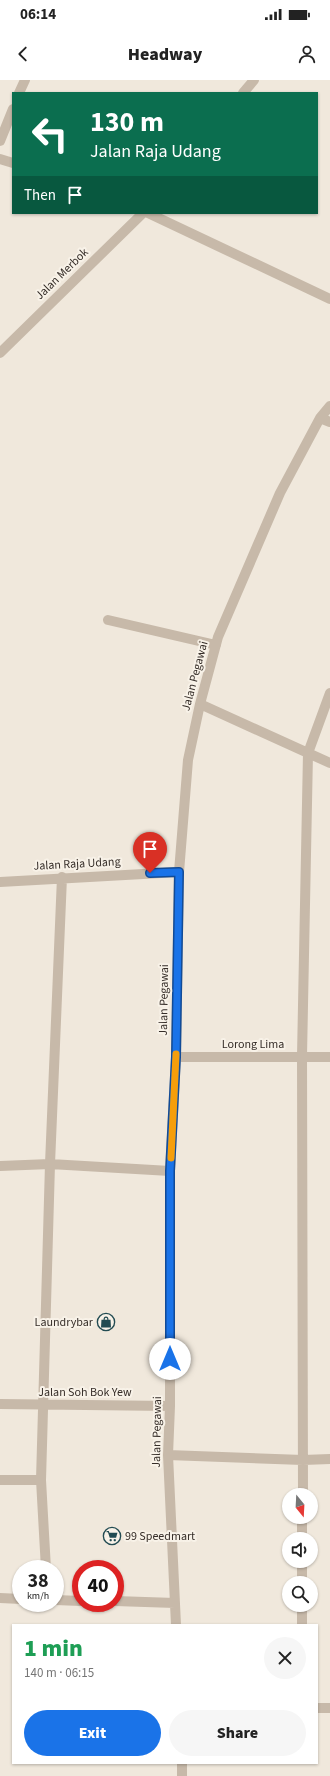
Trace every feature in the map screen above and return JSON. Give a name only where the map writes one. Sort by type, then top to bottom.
[{"type":"street","points":[[19,92],[25,80]]},
{"type":"street","points":[[244,92],[254,80]]},
{"type":"street","points":[[0,141],[12,111]]},
{"type":"street","points":[[0,159],[12,164]]},
{"type":"street","name":"Jalan Merbok","points":[[0,353],[142,214]]},
{"type":"street","points":[[150,214],[330,300]]},
{"type":"street","name":"Jalan Pegawai","points":[[176,1624],[168,1455],[170,1406],[170,1171],[176,1057],[179,872],[188,760],[200,704],[216,645],[280,493],[320,418],[330,406]]},
{"type":"street","points":[[320,418],[330,422]]},
{"type":"street","points":[[108,620],[216,645]]},
{"type":"street","points":[[302,1488],[302,1056],[308,753],[330,693]]},
{"type":"street","points":[[200,704],[330,763]]},
{"type":"street","name":"Jalan Raja Udang","points":[[0,882],[179,872]]},
{"type":"street","points":[[45,1560],[41,1480],[50,1164],[62,878]]},
{"type":"street","name":"Lorong Lima","points":[[176,1057],[330,1057]]},
{"type":"street","points":[[0,1166],[50,1164],[170,1171]]},
{"type":"street","name":"Jalan Soh Bok Yew","points":[[0,1404],[170,1406]]},
{"type":"street","points":[[168,1455],[303,1460],[330,1459]]},
{"type":"street","points":[[0,1480],[41,1480]]},
{"type":"street","points":[[0,1598],[12,1599]]},
{"type":"street","points":[[124,1602],[175,1603]]},
{"type":"street","points":[[302,1612],[302,1624]]},
{"type":"street","points":[[318,1708],[330,1708]]},
{"type":"street","points":[[182,1764],[182,1776]]},
{"type":"slow traffic","points":[[171,1158],[176,1054]]},
{"type":"place","name":"Laundrybar","points":[[106,1322]]},
{"type":"place","name":"99 Speedmart","points":[[112,1536]]},
{"type":"route","points":[[150,873],[179,872],[176,1057],[170,1171],[170,1359]]}]
